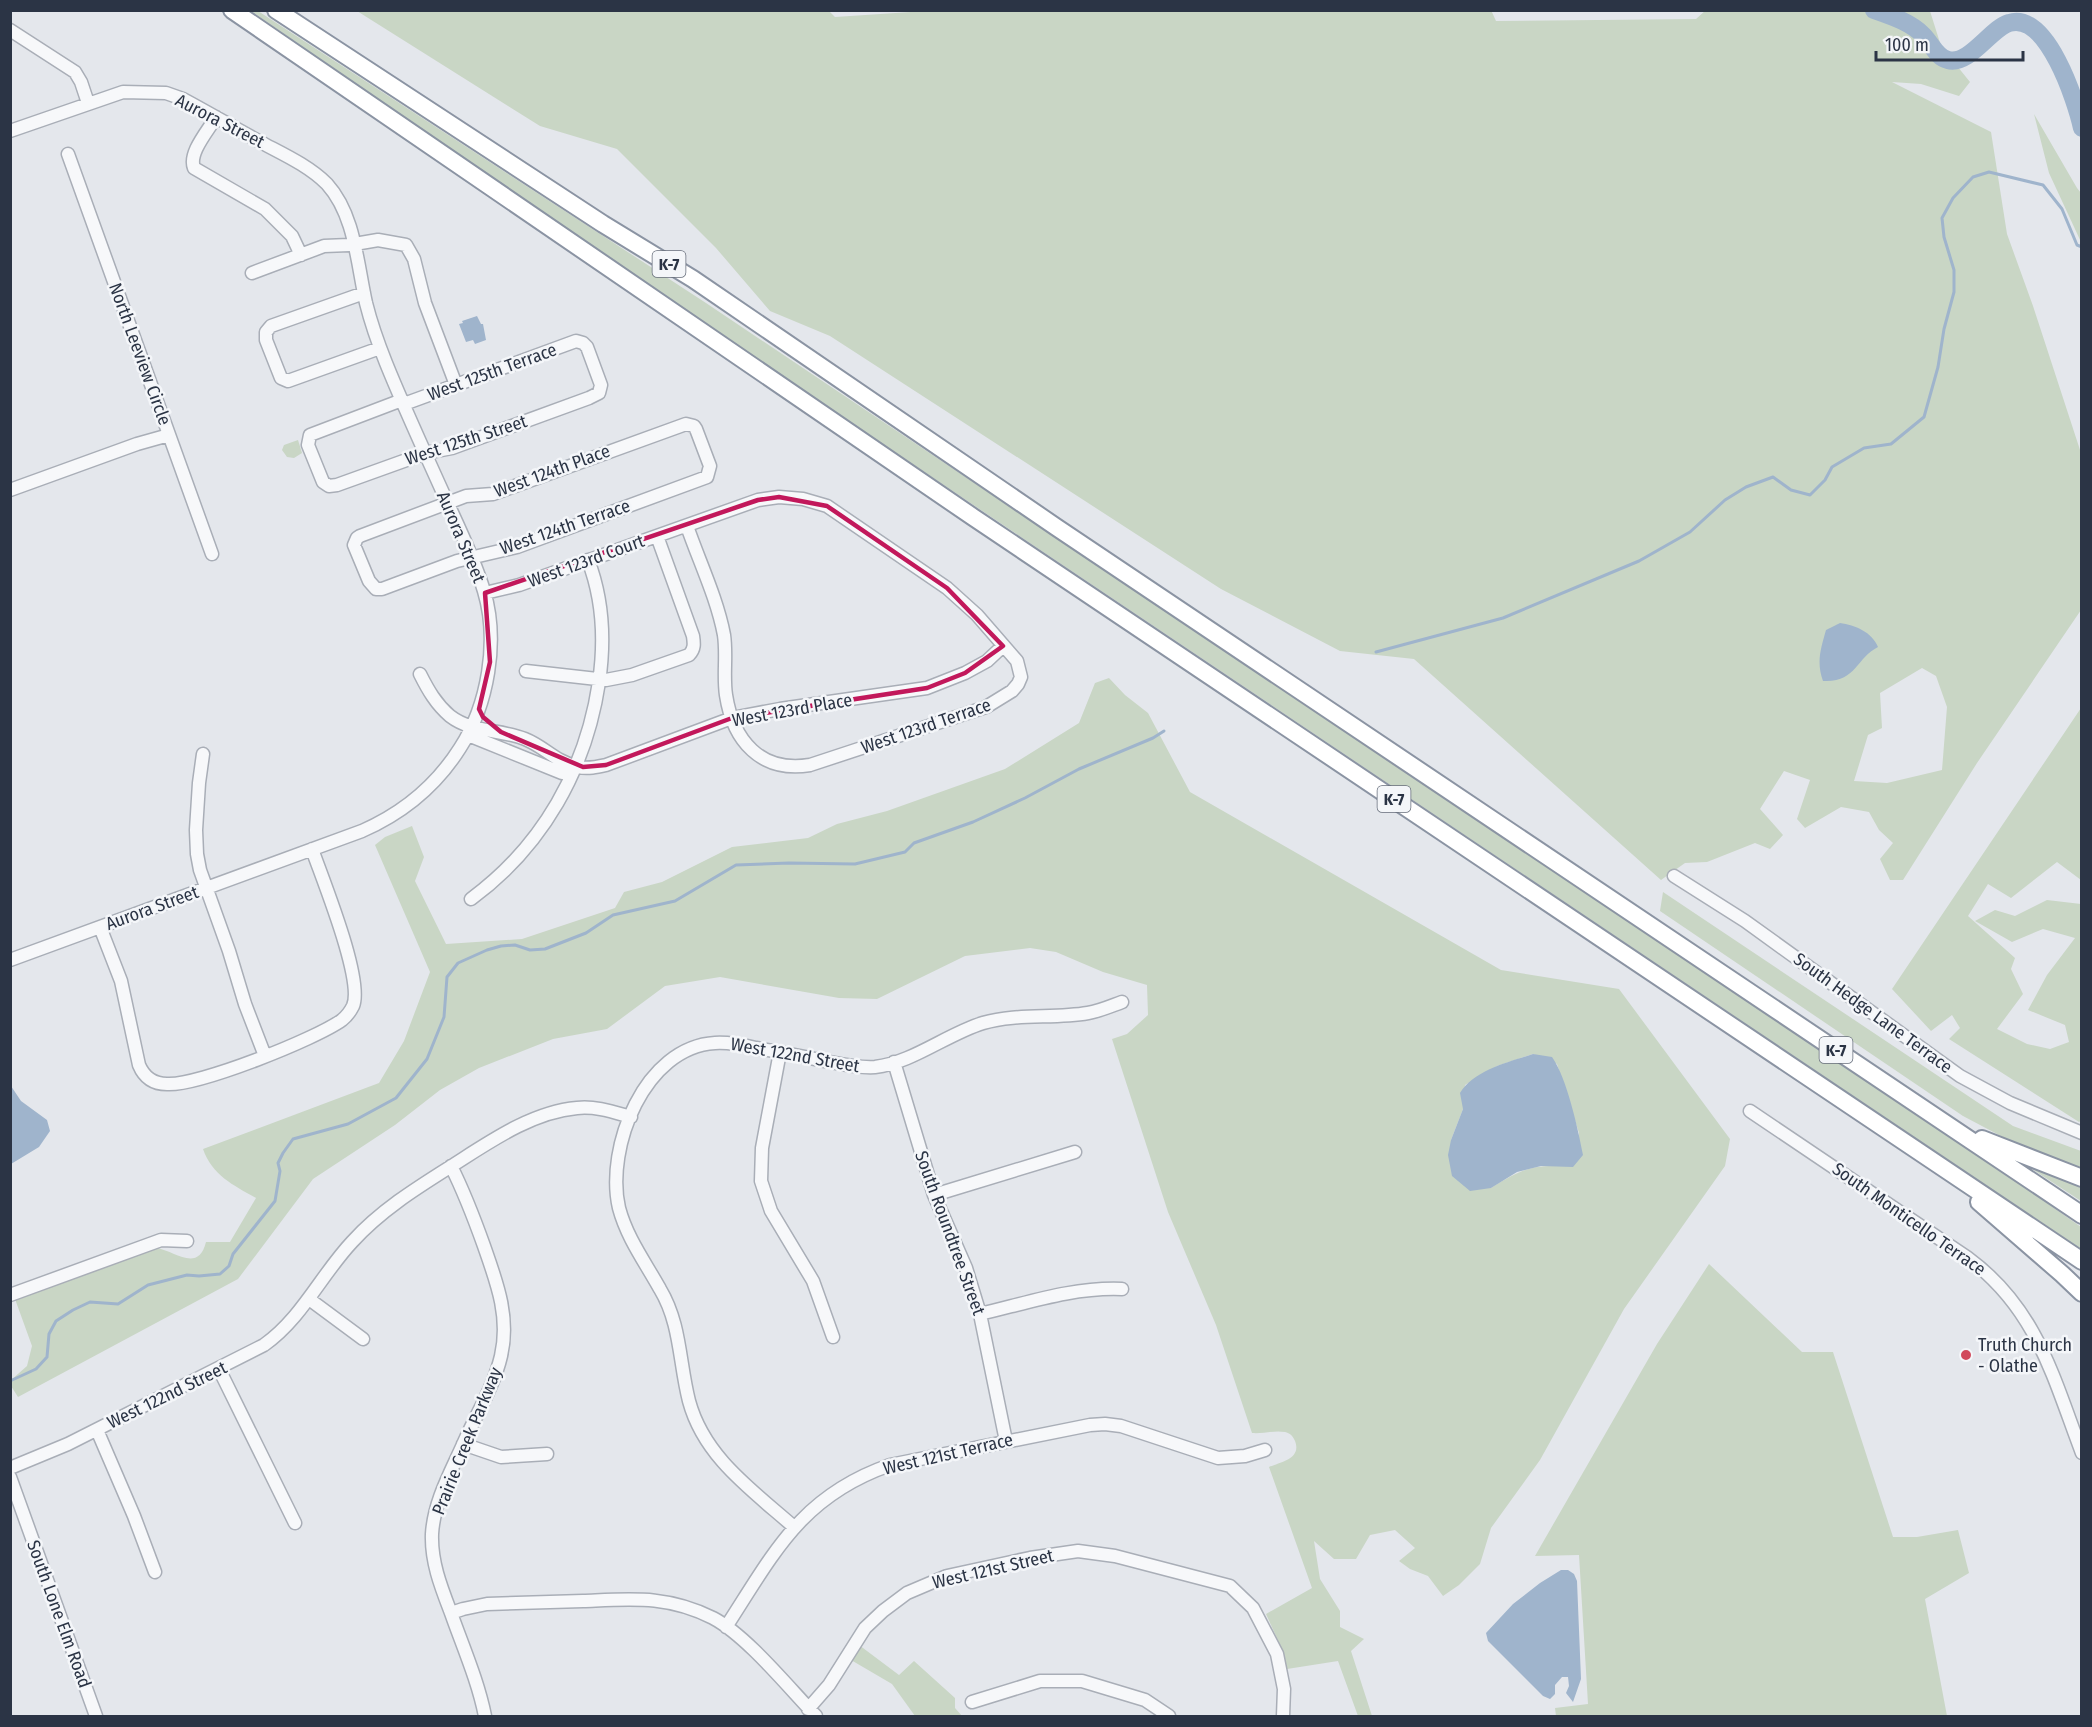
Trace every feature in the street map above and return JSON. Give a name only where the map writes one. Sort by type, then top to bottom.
[{"type":"highway","name":"K-7","points":[[232,10],[973,517],[2082,1261]]},
{"type":"highway","name":"K-7","points":[[276,10],[603,224],[693,279],[1056,527],[2082,1215]]},
{"type":"highway","points":[[1946,1125],[2082,1178]]},
{"type":"highway","points":[[1924,1155],[2054,1266],[2082,1293]]},
{"type":"street","points":[[10,30],[75,72],[88,103]]},
{"type":"street","name":"Aurora Street","points":[[10,131],[123,92],[166,93],[183,99],[293,160],[326,184],[340,202],[349,225],[364,293],[380,348],[472,557],[485,593],[490,634],[490,662],[479,709],[470,731],[454,758],[438,778],[400,811],[362,831],[10,960]]},
{"type":"street","points":[[216,117],[194,156],[192,165],[265,208],[292,236],[301,255]]},
{"type":"street","name":"North Leeview Circle","points":[[68,154],[212,554]]},
{"type":"street","points":[[252,273],[324,246],[378,240],[406,245],[411,251],[425,303],[456,385]]},
{"type":"street","points":[[364,293],[271,326],[267,329],[266,340],[280,378],[288,381],[380,348]]},
{"type":"street","name":"West 125th Terrace","points":[[309,438],[313,433],[580,341]]},
{"type":"street","name":"West 125th Street","points":[[309,438],[308,445],[322,480],[325,484],[332,486],[426,453],[452,448],[599,393],[601,385],[589,352],[584,343],[580,341]]},
{"type":"street","name":"West 124th Place","points":[[371,584],[354,544],[357,538],[466,496],[493,494],[681,425],[693,425]]},
{"type":"street","name":"West 124th Terrace","points":[[371,584],[376,589],[382,589],[472,557],[517,547],[707,477],[710,466],[693,425]]},
{"type":"street","points":[[10,490],[168,435]]},
{"type":"street","name":"West 123rd Court","points":[[485,593],[519,585],[758,500],[779,496],[803,499],[827,506],[947,588],[977,615],[1003,646]]},
{"type":"street","points":[[687,526],[720,620],[725,647],[726,695],[732,718]]},
{"type":"street","points":[[526,671],[616,679],[689,655],[693,651],[693,636],[657,536]]},
{"type":"street","points":[[471,899],[499,876],[544,825],[556,808],[577,766],[590,728],[599,679],[602,643],[601,616],[595,581],[588,561]]},
{"type":"street","name":"West 123rd Place","points":[[470,731],[501,732],[526,740],[550,756],[577,766],[593,768],[732,718],[927,688],[965,673],[987,661],[1003,646]]},
{"type":"street","name":"West 123rd Terrace","points":[[732,718],[738,734],[753,753],[784,767],[810,765],[972,712],[1005,696],[1018,684],[1021,677],[1017,661],[1003,646]]},
{"type":"street","points":[[420,674],[430,694],[440,706],[470,731]]},
{"type":"street","points":[[479,709],[486,723],[501,732]]},
{"type":"street","name":"West 123rd Place","points":[[470,731],[562,773],[577,766]]},
{"type":"street","points":[[203,754],[199,783],[197,854],[245,1004],[265,1056]]},
{"type":"street","points":[[100,927],[120,981],[139,1065],[151,1080],[176,1084],[221,1072],[265,1056],[340,1022],[349,1014],[356,997],[338,921],[312,849]]},
{"type":"street","name":"South Hedge Lane Terrace","points":[[1674,876],[1745,921],[1960,1076],[2010,1103],[2082,1133]]},
{"type":"street","name":"West 122nd Street","points":[[10,1468],[48,1454],[257,1350],[274,1338],[309,1299],[327,1272],[352,1242],[372,1222],[412,1191],[501,1133],[565,1109],[595,1107],[631,1117],[652,1076],[666,1063],[697,1046],[716,1042],[858,1067],[878,1067],[985,1022],[1010,1018],[1090,1013],[1122,1002]]},
{"type":"street","points":[[780,1052],[762,1148],[761,1181],[771,1211],[813,1281],[833,1337]]},
{"type":"street","name":"South Roundtree Street","points":[[894,1062],[934,1195],[966,1268],[980,1314],[1006,1440]]},
{"type":"street","name":"South Monticello Terrace","points":[[1750,1111],[1968,1258],[1997,1281],[2034,1331],[2082,1453]]},
{"type":"street","points":[[631,1117],[617,1164],[619,1207],[628,1234],[666,1299],[673,1316],[692,1410],[702,1433],[718,1458],[794,1527]]},
{"type":"street","points":[[934,1195],[1075,1152]]},
{"type":"street","name":"Prairie Creek Parkway","points":[[451,1167],[465,1192],[497,1284],[504,1319],[503,1344],[496,1373],[439,1499],[432,1533],[436,1570],[485,1716]]},
{"type":"street","points":[[10,1295],[161,1240],[188,1241]]},
{"type":"street","points":[[980,1314],[1077,1290],[1122,1289]]},
{"type":"street","points":[[309,1299],[363,1339]]},
{"type":"street","points":[[219,1369],[295,1523]]},
{"type":"street","name":"West 121st Terrace","points":[[726,1628],[770,1559],[794,1527],[818,1503],[841,1487],[890,1465],[1006,1440],[1105,1424],[1121,1426],[1218,1458],[1245,1456],[1265,1450]]},
{"type":"street","points":[[97,1430],[155,1572]]},
{"type":"street","points":[[463,1444],[501,1457],[547,1454]]},
{"type":"street","name":"South Lone Elm Road","points":[[10,1477],[96,1716]]},
{"type":"street","name":"West 121st Street","points":[[812,1713],[855,1641],[872,1621],[907,1593],[947,1576],[1030,1558],[1078,1551],[1115,1556],[1230,1586],[1253,1608],[1277,1654],[1284,1689],[1283,1716]]},
{"type":"street","points":[[451,1613],[487,1604],[632,1598],[669,1602],[714,1619],[726,1628],[752,1650],[812,1713]]},
{"type":"street","points":[[972,1702],[1040,1681],[1082,1681],[1145,1700],[1169,1716]]},
{"type":"highlighted area","points":[[779,497],[827,506],[947,588],[1003,646],[965,673],[927,688],[732,718],[606,765],[583,767],[501,732],[483,717],[479,709],[490,662],[485,593],[758,500]]},
{"type":"green space","points":[[828,10],[835,17],[941,10],[1491,10],[1496,21],[1696,19],[1706,10],[1930,11],[1941,46],[1970,82],[1959,96],[1921,84],[1892,82],[1991,132],[2007,234],[2081,453],[2081,610],[1977,763],[1903,880],[1890,880],[1880,859],[1893,843],[1879,830],[1869,812],[1841,807],[1805,828],[1797,819],[1810,780],[1784,771],[1760,809],[1783,835],[1770,849],[1755,843],[1707,862],[1685,863],[1661,880],[1414,659],[1340,651],[1221,589],[830,336],[770,311],[716,248],[617,149],[540,126],[357,11]],"holes":[[[1922,668],[1936,676],[1947,707],[1942,770],[1887,783],[1854,781],[1868,735],[1882,728],[1880,693]]]},
{"type":"green space","points":[[251,11],[258,11],[706,303],[2030,1191],[2081,1227],[2081,1249],[692,316]]},
{"type":"green space","points":[[2034,114],[2081,193],[2081,242],[2049,173]]},
{"type":"green space","points":[[298,440],[302,453],[294,458],[287,457],[282,450],[284,445]]},
{"type":"green space","points":[[1109,678],[1125,695],[1148,713],[1190,792],[1501,970],[1619,989],[1730,1139],[1725,1166],[1624,1309],[1540,1460],[1491,1528],[1480,1564],[1459,1585],[1443,1596],[1428,1576],[1410,1569],[1399,1561],[1415,1548],[1395,1530],[1370,1535],[1356,1559],[1334,1559],[1314,1541],[1320,1579],[1340,1611],[1340,1627],[1364,1639],[1351,1651],[1372,1716],[1358,1716],[1338,1661],[1287,1669],[1281,1647],[1266,1614],[1312,1588],[1269,1467],[1293,1456],[1295,1441],[1287,1432],[1252,1433],[1216,1325],[1168,1212],[1112,1039],[1127,1034],[1148,1015],[1147,985],[1103,972],[1056,952],[1030,948],[965,956],[877,999],[839,998],[720,977],[665,986],[607,1029],[553,1039],[479,1068],[440,1090],[395,1125],[313,1179],[238,1279],[18,1397],[10,1381],[27,1366],[32,1346],[15,1299],[156,1248],[191,1258],[197,1257],[202,1252],[206,1242],[230,1242],[256,1198],[231,1184],[218,1173],[203,1149],[379,1083],[404,1041],[430,972],[375,845],[385,837],[412,826],[424,857],[415,881],[446,944],[522,939],[615,908],[624,892],[662,882],[732,847],[808,838],[837,824],[887,811],[1005,769],[1079,723],[1095,683]],"holes":[[[1533,1054],[1557,1064],[1579,1133],[1573,1166],[1530,1169],[1491,1188],[1451,1140],[1463,1109],[1465,1085],[1497,1066]]]},
{"type":"green space","points":[[2081,708],[2081,880],[2057,862],[2011,898],[1988,884],[1968,916],[2015,958],[2011,969],[2023,994],[1997,1029],[2027,1044],[2050,1049],[2069,1042],[2065,1025],[2028,1010],[2047,975],[2075,938],[2043,929],[2012,942],[1975,921],[1995,910],[2015,916],[2047,900],[2081,904],[2082,1120],[2079,1122],[1949,1039],[1960,1028],[1952,1015],[1931,1031],[1892,989]]},
{"type":"green space","points":[[1663,892],[2013,1126],[2081,1151],[2081,1171],[2035,1154],[1963,1116],[1660,911]]},
{"type":"green space","points":[[2034,1167],[2081,1184],[2081,1201],[2032,1169]]},
{"type":"green space","points":[[1709,1264],[1802,1352],[1833,1352],[1893,1537],[1917,1537],[1958,1530],[1969,1573],[1925,1599],[1947,1716],[1556,1716],[1555,1708],[1588,1704],[1579,1555],[1535,1556],[1657,1344]]},
{"type":"green space","points":[[859,1645],[899,1675],[914,1661],[955,1698],[955,1708],[962,1716],[915,1716],[892,1684],[851,1660]]},
{"type":"water","points":[[477,316],[483,324],[486,340],[475,344],[473,340],[466,342],[459,324]]},
{"type":"water","points":[[1840,623],[1862,630],[1872,637],[1878,647],[1849,674],[1834,681],[1823,681],[1820,661],[1826,630]]},
{"type":"water","points":[[1533,1054],[1552,1057],[1557,1066],[1571,1104],[1583,1155],[1573,1167],[1541,1166],[1517,1172],[1491,1188],[1470,1191],[1452,1176],[1448,1155],[1463,1109],[1460,1093],[1474,1078],[1483,1073]]},
{"type":"water","points":[[11,1086],[21,1101],[47,1120],[50,1131],[39,1147],[11,1164]]},
{"type":"water","points":[[1561,1570],[1568,1570],[1574,1574],[1577,1581],[1581,1679],[1573,1702],[1566,1693],[1569,1686],[1568,1677],[1562,1677],[1555,1685],[1555,1694],[1550,1699],[1543,1696],[1488,1641],[1486,1633],[1513,1604]]},
{"type":"waterway","points":[[1874,10],[1912,26],[1923,35],[1940,56],[1948,60],[1956,60],[1972,52],[2002,26],[2009,23],[2023,23],[2036,31],[2058,61],[2082,128]]},
{"type":"waterway","points":[[1376,652],[1503,618],[1639,561],[1690,532],[1725,500],[1746,487],[1773,477],[1791,490],[1810,495],[1825,480],[1832,467],[1864,448],[1891,444],[1924,417],[1938,367],[1944,329],[1954,292],[1954,270],[1944,237],[1942,218],[1953,198],[1973,177],[1989,172],[2043,185],[2062,209],[2077,245],[2082,247]]},
{"type":"waterway","points":[[10,1381],[36,1369],[47,1357],[49,1334],[56,1321],[73,1310],[90,1302],[118,1304],[148,1285],[187,1275],[220,1274],[229,1266],[233,1254],[275,1201],[280,1171],[278,1163],[293,1139],[348,1124],[396,1098],[427,1059],[444,1017],[447,977],[458,963],[501,946],[515,945],[530,950],[545,949],[586,933],[613,915],[675,901],[736,865],[855,864],[905,852],[914,843],[973,822],[1079,769],[1153,738],[1164,731]]},
{"type":"place","name":"Truth Church - Olathe","points":[[1966,1355]]}]
